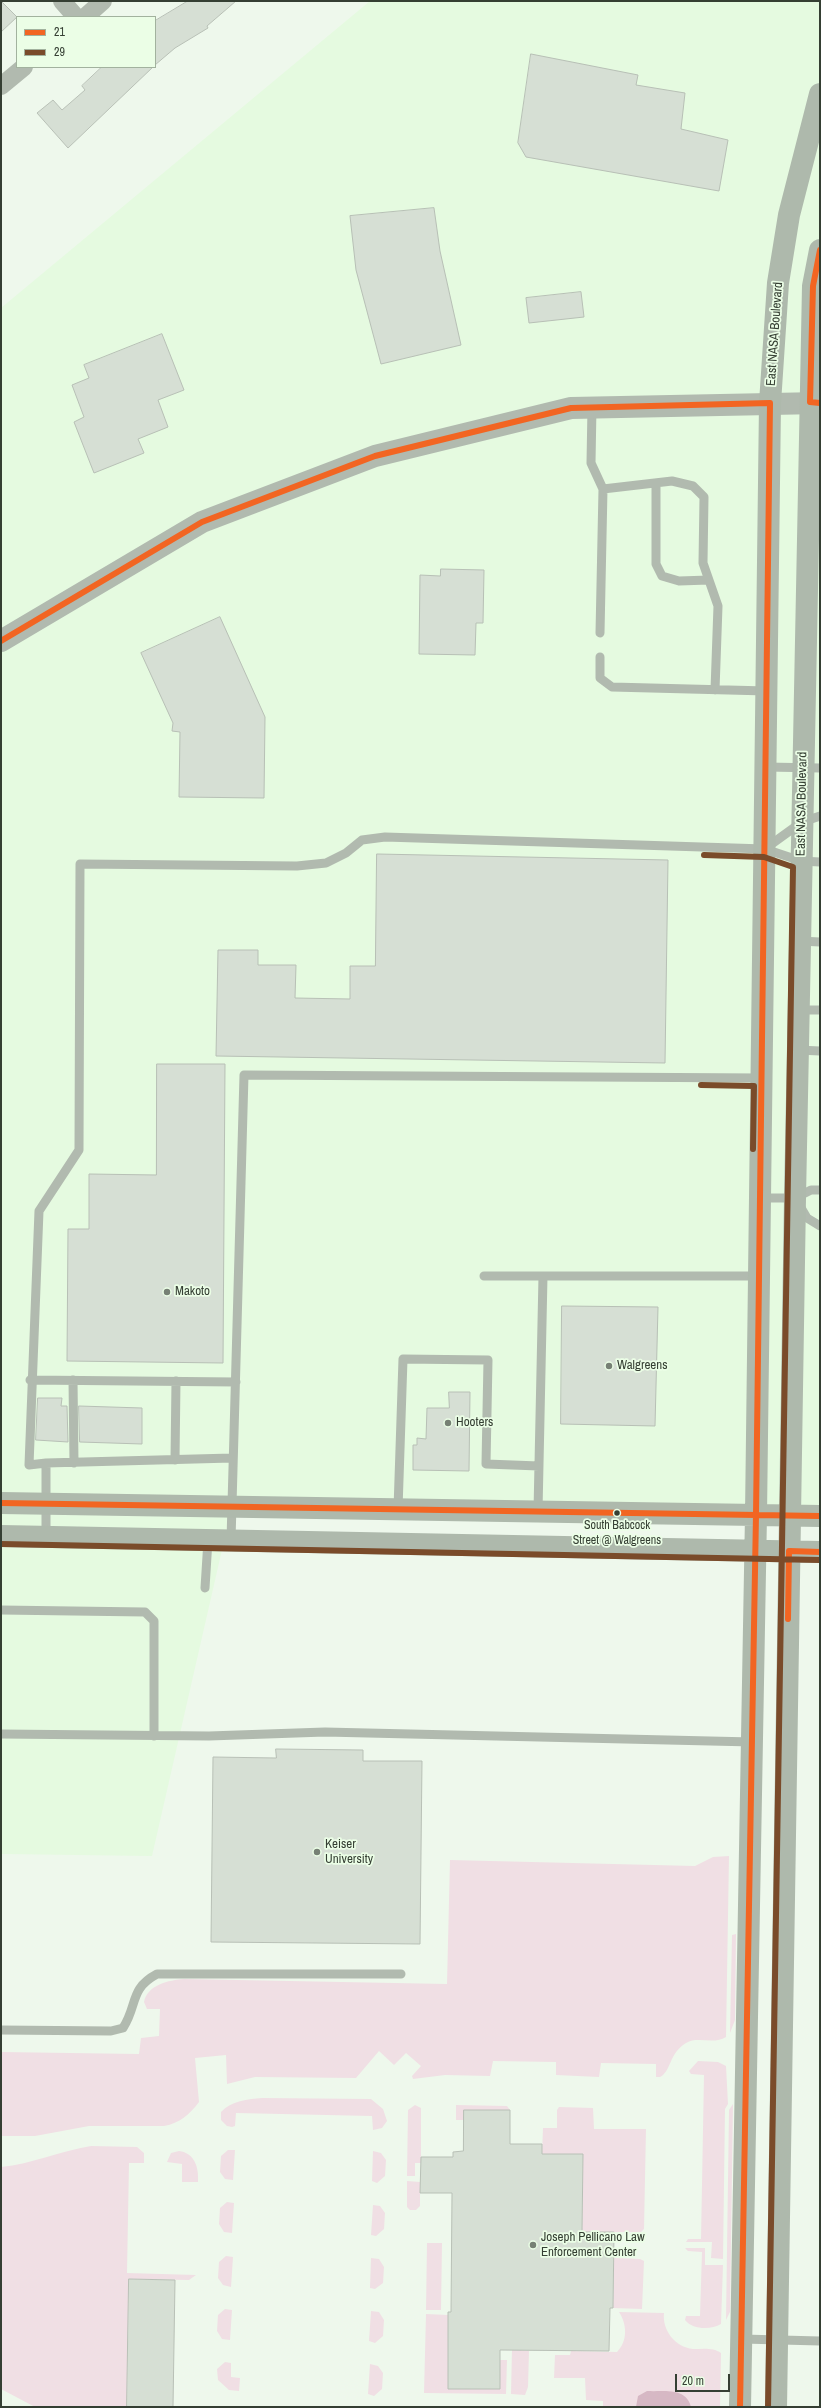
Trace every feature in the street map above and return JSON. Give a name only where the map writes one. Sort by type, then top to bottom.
[{"type":"main road","name":"East NASA Boulevard","points":[[756,1515],[770,403],[778,283],[789,215],[813,144],[820,94]]},
{"type":"main road","name":"East NASA Boulevard","points":[[776,2407],[798,1050],[809,1010],[815,402],[813,286],[820,250]]},
{"type":"main road","points":[[1,1503],[820,1516]]},
{"type":"main road","points":[[740,2407],[756,1515]]},
{"type":"main road","points":[[1,1536],[820,1552]]},
{"type":"street","points":[[62,1],[75,16]]},
{"type":"street","points":[[86,16],[103,1]]},
{"type":"street","points":[[1,86],[23,68]]},
{"type":"street","points":[[1,640],[202,522],[375,456],[571,408],[815,402]]},
{"type":"lane","points":[[592,407],[591,463],[603,490],[600,634]]},
{"type":"lane","points":[[603,490],[672,480],[693,486],[704,497],[703,563],[718,606],[715,690]]},
{"type":"lane","points":[[656,483],[656,564],[662,576],[679,582],[709,580]]},
{"type":"lane","points":[[600,657],[600,678],[612,687],[767,691]]},
{"type":"lane","points":[[766,767],[812,768]]},
{"type":"lane","points":[[765,849],[811,819]]},
{"type":"lane","points":[[232,1458],[46,1463],[29,1465],[30,1380],[39,1211],[79,1150],[80,864],[298,866],[326,863],[346,853],[362,840],[385,837],[765,849],[811,861]]},
{"type":"lane","points":[[798,1050],[820,1051]]},
{"type":"lane","points":[[231,1540],[232,1458],[236,1382],[244,1075],[762,1078]]},
{"type":"lane","points":[[760,1198],[795,1198],[811,1190],[820,1190]]},
{"type":"lane","points":[[795,1198],[807,1218],[820,1226]]},
{"type":"lane","points":[[484,1276],[759,1276]]},
{"type":"lane","points":[[538,1511],[543,1276]]},
{"type":"lane","points":[[398,1509],[403,1359],[488,1360],[486,1464],[539,1466]]},
{"type":"lane","points":[[30,1380],[236,1382]]},
{"type":"lane","points":[[73,1380],[74,1463]]},
{"type":"lane","points":[[174,1460],[176,1381]]},
{"type":"lane","points":[[46,1463],[46,1537]]},
{"type":"lane","points":[[205,1588],[208,1540]]},
{"type":"lane","points":[[1,1610],[145,1612],[151,1616],[154,1621],[154,1736]]},
{"type":"lane","points":[[1,1734],[266,1736],[325,1732],[752,1742]]},
{"type":"lane","points":[[1,2030],[111,2031],[123,2028],[129,2019],[136,1994],[144,1981],[157,1974],[401,1974]]},
{"type":"lane","points":[[742,2339],[820,2341]]},
{"type":"shaded area","points":[[370,1],[820,1],[820,1516],[232,1506],[152,1856],[1,1854],[1,308]]},
{"type":"shaded area","points":[[729,1856],[726,2037],[716,2040],[696,2040],[686,2043],[676,2052],[664,2075],[660,2077],[656,2077],[656,2064],[601,2063],[599,2077],[556,2075],[556,2062],[493,2061],[490,2076],[445,2075],[413,2079],[412,2076],[421,2066],[406,2053],[394,2065],[379,2051],[356,2078],[255,2077],[227,2084],[226,2055],[195,2058],[199,2102],[188,2115],[170,2125],[89,2126],[35,2136],[1,2136],[1,2052],[139,2054],[141,2038],[159,2036],[160,2009],[147,2009],[144,2002],[149,1991],[160,1984],[184,1979],[447,1984],[450,1860],[695,1866],[713,1857]]},
{"type":"shaded area","points":[[736,1934],[735,2020],[730,2033],[732,1935]]},
{"type":"shaded area","points":[[698,2061],[718,2062],[726,2066],[728,2104],[725,2109],[723,2259],[711,2258],[712,2242],[686,2242],[688,2239],[701,2239],[704,2075],[691,2074],[689,2071]]},
{"type":"shaded area","points":[[262,2098],[371,2099],[383,2109],[387,2121],[382,2128],[373,2130],[372,2116],[236,2113],[235,2126],[232,2127],[227,2126],[221,2120],[221,2112],[230,2105],[246,2100]]},
{"type":"shaded area","points":[[733,2104],[730,2312],[726,2320],[729,2110]]},
{"type":"shaded area","points":[[415,2105],[421,2108],[421,2163],[415,2163],[415,2176],[407,2176],[408,2110]]},
{"type":"shaded area","points":[[456,2105],[507,2106],[510,2110],[464,2110],[464,2120],[456,2120]]},
{"type":"shaded area","points":[[559,2107],[593,2108],[594,2129],[646,2129],[644,2229],[641,2232],[582,2232],[583,2154],[542,2154],[543,2128],[557,2128],[557,2110]]},
{"type":"shaded area","points":[[91,2146],[137,2147],[144,2153],[144,2163],[129,2163],[127,2273],[196,2275],[189,2280],[129,2279],[127,2407],[35,2407],[1,2389],[1,2167],[24,2163]]},
{"type":"shaded area","points":[[228,2150],[235,2150],[233,2180],[225,2179],[220,2172],[221,2156]]},
{"type":"shaded area","points":[[179,2151],[189,2155],[195,2162],[198,2172],[198,2182],[182,2182],[182,2164],[167,2162],[171,2153]]},
{"type":"shaded area","points":[[373,2151],[381,2153],[386,2160],[385,2176],[377,2183],[372,2181]]},
{"type":"shaded area","points":[[407,2181],[420,2182],[420,2206],[416,2210],[410,2210],[407,2207]]},
{"type":"shaded area","points":[[227,2202],[234,2203],[232,2233],[224,2232],[219,2224],[220,2208]]},
{"type":"shaded area","points":[[373,2205],[380,2206],[385,2213],[384,2229],[376,2236],[371,2235]]},
{"type":"shaded area","points":[[427,2243],[442,2243],[441,2310],[426,2310]]},
{"type":"shaded area","points":[[685,2248],[705,2248],[705,2265],[723,2265],[721,2324],[717,2326],[702,2328],[693,2326],[685,2320],[686,2316],[700,2316],[702,2252],[688,2251]]},
{"type":"shaded area","points":[[226,2256],[233,2257],[231,2287],[223,2285],[218,2278],[219,2262]]},
{"type":"shaded area","points":[[371,2258],[379,2259],[384,2267],[383,2283],[375,2289],[370,2288]]},
{"type":"shaded area","points":[[614,2258],[640,2259],[644,2261],[642,2309],[613,2308]]},
{"type":"shaded area","points":[[225,2309],[232,2310],[230,2340],[222,2339],[217,2331],[218,2315]]},
{"type":"shaded area","points":[[371,2311],[379,2312],[384,2320],[383,2336],[375,2343],[369,2341]]},
{"type":"shaded area","points":[[619,2312],[664,2313],[665,2326],[675,2341],[687,2348],[711,2349],[721,2353],[720,2407],[603,2407],[603,2401],[586,2400],[585,2378],[554,2378],[555,2355],[570,2355],[571,2351],[617,2352],[621,2348],[625,2338],[625,2327]]},
{"type":"shaded area","points":[[426,2314],[448,2315],[448,2389],[500,2389],[500,2360],[507,2360],[506,2394],[424,2393]]},
{"type":"shaded area","points":[[512,2349],[529,2351],[528,2387],[525,2395],[511,2394]]},
{"type":"shaded area","points":[[225,2362],[231,2363],[231,2377],[240,2378],[239,2391],[229,2390],[218,2380],[217,2369]]},
{"type":"shaded area","points":[[370,2364],[378,2366],[383,2373],[382,2389],[374,2396],[368,2394]]},
{"type":"shaded area","points":[[647,2391],[667,2391],[679,2393],[684,2396],[691,2407],[636,2407],[638,2396]]},
{"type":"building","points":[[1,1],[16,16],[16,18],[1,32]]},
{"type":"building","points":[[188,1],[236,1],[207,26],[208,28],[175,48],[156,64],[156,20]]},
{"type":"building","points":[[531,54],[638,75],[636,85],[685,93],[681,129],[728,140],[719,191],[526,157],[518,143]]},
{"type":"building","points":[[101,68],[152,68],[68,148],[37,113],[53,100],[62,110],[85,90],[82,86]]},
{"type":"building","points":[[434,208],[440,251],[461,345],[381,364],[356,270],[350,216]]},
{"type":"building","points":[[581,292],[584,317],[529,323],[526,298]]},
{"type":"building","points":[[162,334],[184,390],[158,400],[168,427],[138,439],[144,453],[94,473],[74,422],[84,417],[72,385],[89,378],[84,365]]},
{"type":"building","points":[[441,569],[484,570],[483,623],[476,623],[475,655],[419,654],[420,575],[440,576]]},
{"type":"building","points":[[220,617],[265,717],[264,798],[179,797],[180,732],[172,731],[173,723],[141,653]]},
{"type":"building","points":[[377,854],[668,860],[665,1063],[216,1056],[218,950],[258,950],[258,965],[296,965],[295,998],[350,999],[350,966],[375,966]]},
{"type":"building","points":[[157,1064],[225,1064],[223,1363],[67,1361],[68,1229],[89,1229],[89,1174],[156,1175]]},
{"type":"building","name":"Walgreens","points":[[562,1306],[658,1307],[655,1426],[561,1424]]},
{"type":"building","name":"Hooters","points":[[449,1392],[470,1392],[469,1471],[413,1470],[413,1445],[417,1445],[417,1438],[426,1439],[427,1408],[449,1408]]},
{"type":"building","points":[[38,1398],[62,1398],[61,1406],[67,1406],[68,1442],[36,1440]]},
{"type":"building","points":[[79,1406],[142,1408],[142,1444],[80,1442]]},
{"type":"building","name":"Keiser University","points":[[276,1749],[363,1750],[363,1761],[422,1761],[420,1944],[211,1942],[213,1757],[276,1758]]},
{"type":"building","name":"Joseph Pellicano Law Enforcement Center","points":[[464,2110],[510,2110],[510,2144],[542,2144],[542,2154],[583,2154],[582,2232],[614,2232],[613,2308],[610,2308],[609,2351],[500,2350],[500,2389],[448,2389],[448,2312],[451,2312],[452,2193],[420,2193],[421,2157],[453,2157],[453,2152],[463,2151]]},
{"type":"building","points":[[129,2279],[175,2280],[173,2407],[127,2407]]},
{"type":"transit line","name":"21","points":[[820,250],[813,286],[810,402],[820,403]]},
{"type":"transit line","name":"21","points":[[1,641],[202,522],[375,456],[571,408],[770,403],[756,1515],[740,2407]]},
{"type":"transit line","name":"29","points":[[704,855],[764,857],[793,867],[768,2407]]},
{"type":"transit line","name":"29","points":[[701,1085],[754,1086],[753,1149]]},
{"type":"transit line","name":"21","points":[[1,1503],[820,1516]]},
{"type":"transit line","name":"29","points":[[1,1544],[820,1560]]},
{"type":"transit line","name":"21","points":[[788,1619],[789,1551],[820,1552]]},
{"type":"place","name":"Makoto","points":[[167,1292]]},
{"type":"place","name":"Walgreens","points":[[609,1366]]},
{"type":"place","name":"Hooters","points":[[448,1423]]},
{"type":"place","name":"South Babcock Street @ Walgreens","points":[[617,1513]]},
{"type":"place","name":"Keiser University","points":[[317,1852]]},
{"type":"place","name":"Joseph Pellicano Law Enforcement Center","points":[[533,2245]]}]
